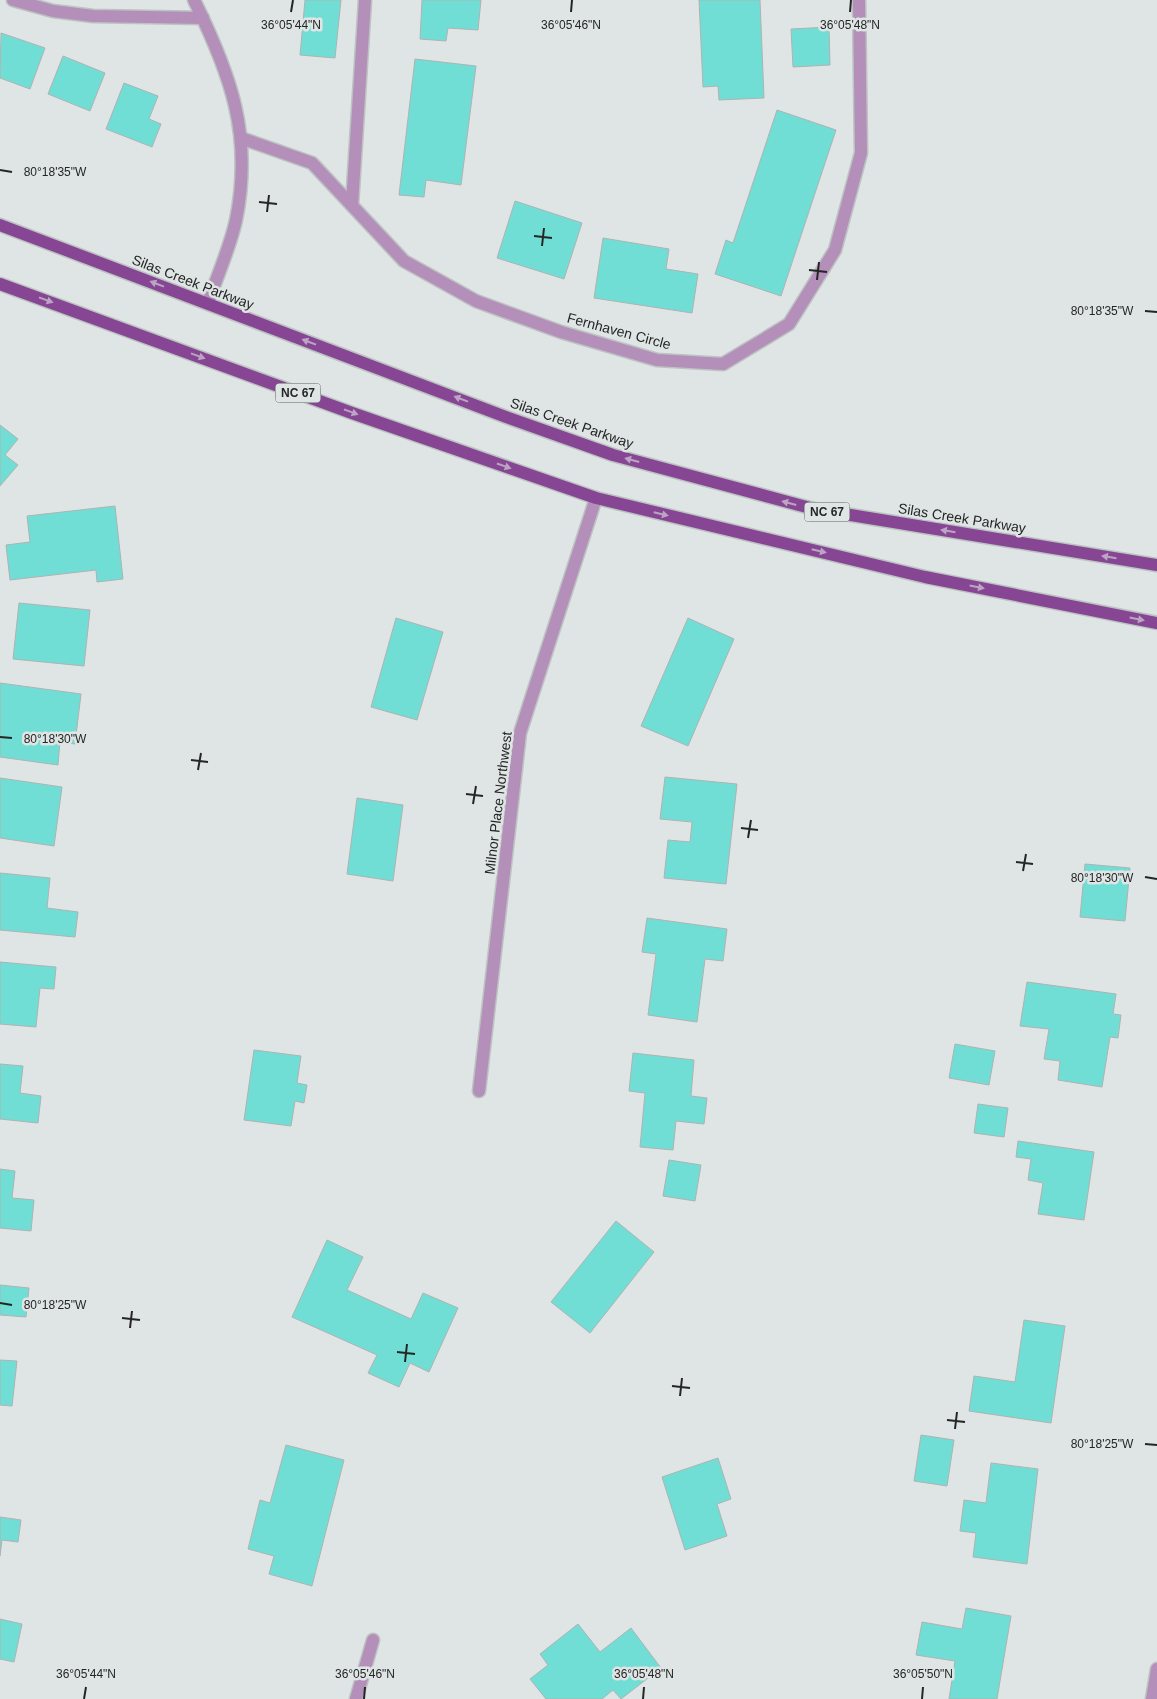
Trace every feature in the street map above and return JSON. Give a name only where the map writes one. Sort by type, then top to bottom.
[{"type":"main road","name":"Silas Creek Parkway","points":[[0,225],[506,417],[613,455],[814,509],[1157,565]]},
{"type":"main road","name":"NC 67","points":[[0,284],[352,413],[596,498],[925,577],[1157,623]]},
{"type":"street","points":[[13,0],[53,11],[93,16],[203,18]]},
{"type":"street","points":[[194,0],[232,86],[241,138],[242,168],[235,221],[208,303]]},
{"type":"street","points":[[352,205],[365,0]]},
{"type":"street","name":"Fernhaven Circle","points":[[241,138],[312,163],[404,261],[476,301],[561,332],[657,360],[723,364],[789,324],[835,250],[861,153],[859,0]]},
{"type":"street","name":"Milnor Place Northwest","points":[[479,1092],[520,734],[596,498]]},
{"type":"street","points":[[356,1699],[373,1640]]},
{"type":"street","points":[[1152,1699],[1157,1668]]},
{"type":"building","points":[[305,0],[341,0],[335,58],[300,55]]},
{"type":"building","points":[[422,0],[481,0],[478,30],[448,28],[446,41],[420,39]]},
{"type":"building","points":[[699,0],[760,0],[764,98],[719,100],[718,86],[703,87]]},
{"type":"building","points":[[829,27],[830,65],[793,67],[791,29]]},
{"type":"building","points":[[1,33],[45,48],[30,89],[0,78]]},
{"type":"building","points":[[63,56],[105,73],[90,111],[48,94]]},
{"type":"building","points":[[415,59],[476,66],[461,185],[426,180],[424,197],[399,195]]},
{"type":"building","points":[[124,83],[158,96],[149,119],[161,124],[152,147],[106,129]]},
{"type":"building","points":[[777,110],[836,130],[781,296],[715,274],[726,240],[733,243]]},
{"type":"building","points":[[515,201],[582,223],[564,279],[497,258]]},
{"type":"building","points":[[603,238],[669,249],[666,269],[698,274],[692,313],[594,298]]},
{"type":"building","points":[[0,425],[18,439],[5,455],[18,465],[0,486]]},
{"type":"building","points":[[115,506],[123,579],[97,582],[96,570],[10,580],[6,545],[30,542],[27,516]]},
{"type":"building","points":[[19,603],[90,610],[84,666],[13,659]]},
{"type":"building","points":[[396,618],[443,632],[417,720],[371,707]]},
{"type":"building","points":[[688,618],[734,639],[688,746],[641,726]]},
{"type":"building","points":[[0,683],[81,694],[75,744],[60,742],[58,765],[0,757]]},
{"type":"building","points":[[665,777],[737,784],[726,884],[664,878],[668,840],[690,842],[692,822],[660,819]]},
{"type":"building","points":[[0,778],[62,787],[54,846],[0,838]]},
{"type":"building","points":[[357,798],[403,805],[393,881],[347,874]]},
{"type":"building","points":[[1085,864],[1130,868],[1125,921],[1080,917]]},
{"type":"building","points":[[0,873],[50,878],[47,908],[78,912],[75,937],[0,930]]},
{"type":"building","points":[[647,918],[727,929],[723,961],[705,959],[697,1022],[648,1015],[656,954],[642,952]]},
{"type":"building","points":[[0,962],[56,967],[54,989],[40,988],[36,1027],[0,1024]]},
{"type":"building","points":[[1027,982],[1116,994],[1113,1014],[1121,1015],[1118,1038],[1110,1037],[1102,1087],[1058,1080],[1060,1061],[1044,1059],[1049,1029],[1020,1026]]},
{"type":"building","points":[[955,1044],[995,1051],[989,1085],[949,1078]]},
{"type":"building","points":[[254,1050],[301,1056],[297,1083],[307,1085],[304,1103],[295,1101],[291,1126],[244,1120]]},
{"type":"building","points":[[633,1053],[694,1060],[691,1096],[707,1098],[704,1124],[676,1121],[673,1150],[640,1147],[645,1093],[629,1091]]},
{"type":"building","points":[[0,1064],[23,1066],[20,1093],[41,1096],[38,1123],[0,1119]]},
{"type":"building","points":[[978,1104],[1008,1108],[1004,1137],[974,1133]]},
{"type":"building","points":[[1018,1141],[1094,1152],[1084,1220],[1038,1214],[1043,1183],[1028,1180],[1031,1159],[1016,1157]]},
{"type":"building","points":[[669,1160],[701,1165],[695,1201],[663,1196]]},
{"type":"building","points":[[0,1169],[15,1171],[12,1198],[34,1200],[31,1231],[0,1228]]},
{"type":"building","points":[[616,1221],[654,1252],[590,1333],[551,1302]]},
{"type":"building","points":[[327,1240],[363,1257],[347,1290],[411,1319],[423,1293],[458,1308],[429,1372],[410,1363],[399,1387],[368,1373],[377,1355],[292,1317]]},
{"type":"building","points":[[0,1285],[29,1288],[26,1317],[0,1315]]},
{"type":"building","points":[[1024,1320],[1065,1326],[1051,1423],[969,1411],[974,1376],[1015,1382]]},
{"type":"building","points":[[0,1360],[17,1361],[12,1406],[0,1405]]},
{"type":"building","points":[[921,1435],[954,1440],[947,1486],[914,1481]]},
{"type":"building","points":[[286,1445],[344,1460],[312,1586],[269,1574],[274,1556],[248,1549],[260,1500],[270,1503]]},
{"type":"building","points":[[718,1458],[731,1499],[717,1504],[727,1536],[685,1550],[662,1477]]},
{"type":"building","points":[[991,1463],[1038,1469],[1027,1564],[973,1557],[976,1533],[960,1531],[964,1500],[986,1503]]},
{"type":"building","points":[[0,1517],[21,1520],[18,1542],[2,1540],[0,1556]]},
{"type":"building","points":[[966,1608],[1011,1616],[997,1699],[949,1699],[955,1661],[916,1655],[922,1622],[962,1629]]},
{"type":"building","points":[[0,1619],[22,1624],[14,1662],[0,1659]]},
{"type":"building","points":[[578,1624],[600,1652],[631,1628],[661,1668],[621,1699],[613,1690],[602,1699],[546,1699],[530,1679],[548,1665],[540,1654]]}]
